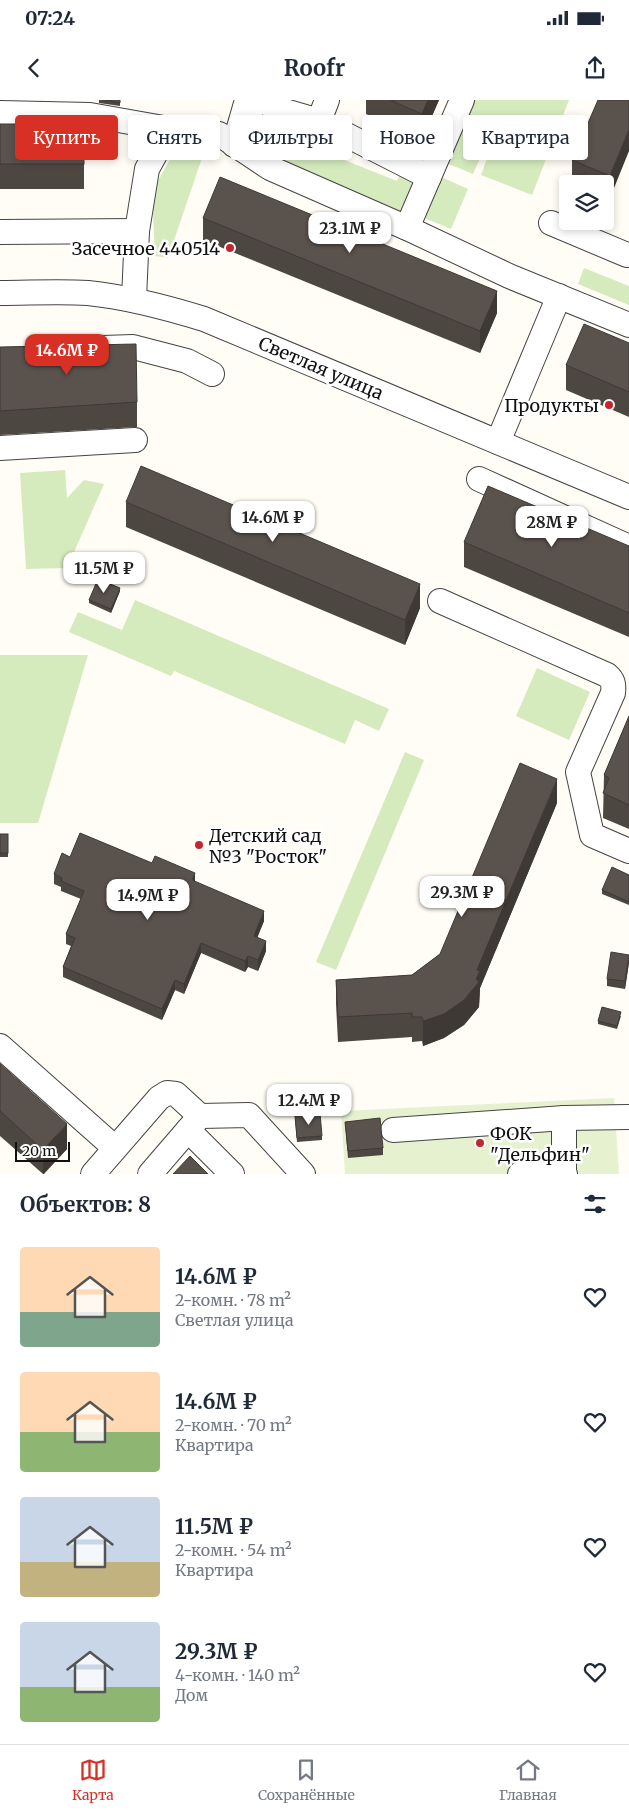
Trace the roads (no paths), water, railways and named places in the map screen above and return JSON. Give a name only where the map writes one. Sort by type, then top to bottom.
[{"type":"street","points":[[243,115],[247,100],[323,110],[430,177]]},
{"type":"street","points":[[407,228],[462,100]]},
{"type":"street","points":[[0,113],[90,115],[128,122]]},
{"type":"street","points":[[134,299],[137,231],[148,169],[152,160]]},
{"type":"street","points":[[257,160],[270,168],[407,228],[509,276],[629,325]]},
{"type":"street","points":[[551,223],[628,254]]},
{"type":"street","points":[[0,232],[137,231]]},
{"type":"street","name":"Светлая улица","points":[[0,293],[87,293],[134,299],[162,305],[204,319],[629,497]]},
{"type":"street","points":[[498,442],[559,296]]},
{"type":"street","points":[[86,348],[133,347],[187,361],[212,374]]},
{"type":"street","points":[[0,448],[135,440]]},
{"type":"street","points":[[479,479],[629,547]]},
{"type":"street","points":[[440,602],[606,674],[612,679],[614,685],[613,693],[578,772],[592,835],[629,850]]},
{"type":"street","points":[[0,1046],[115,1148]]},
{"type":"street","points":[[93,1174],[159,1098],[167,1093],[176,1094],[194,1123],[232,1174]]},
{"type":"street","points":[[150,1174],[194,1123],[250,1115],[303,1174]]},
{"type":"street","points":[[393,1130],[564,1118],[629,1117]]},
{"type":"street","points":[[520,1174],[565,1173],[564,1118]]},
{"type":"place","name":"Засечное 440514","points":[[230,248]]},
{"type":"place","name":"Продукты","points":[[609,405]]},
{"type":"place","name":"Детский сад №3 \"Росток\"","points":[[199,845]]},
{"type":"place","name":"ФОК \"Дельфин\"","points":[[480,1143]]}]
